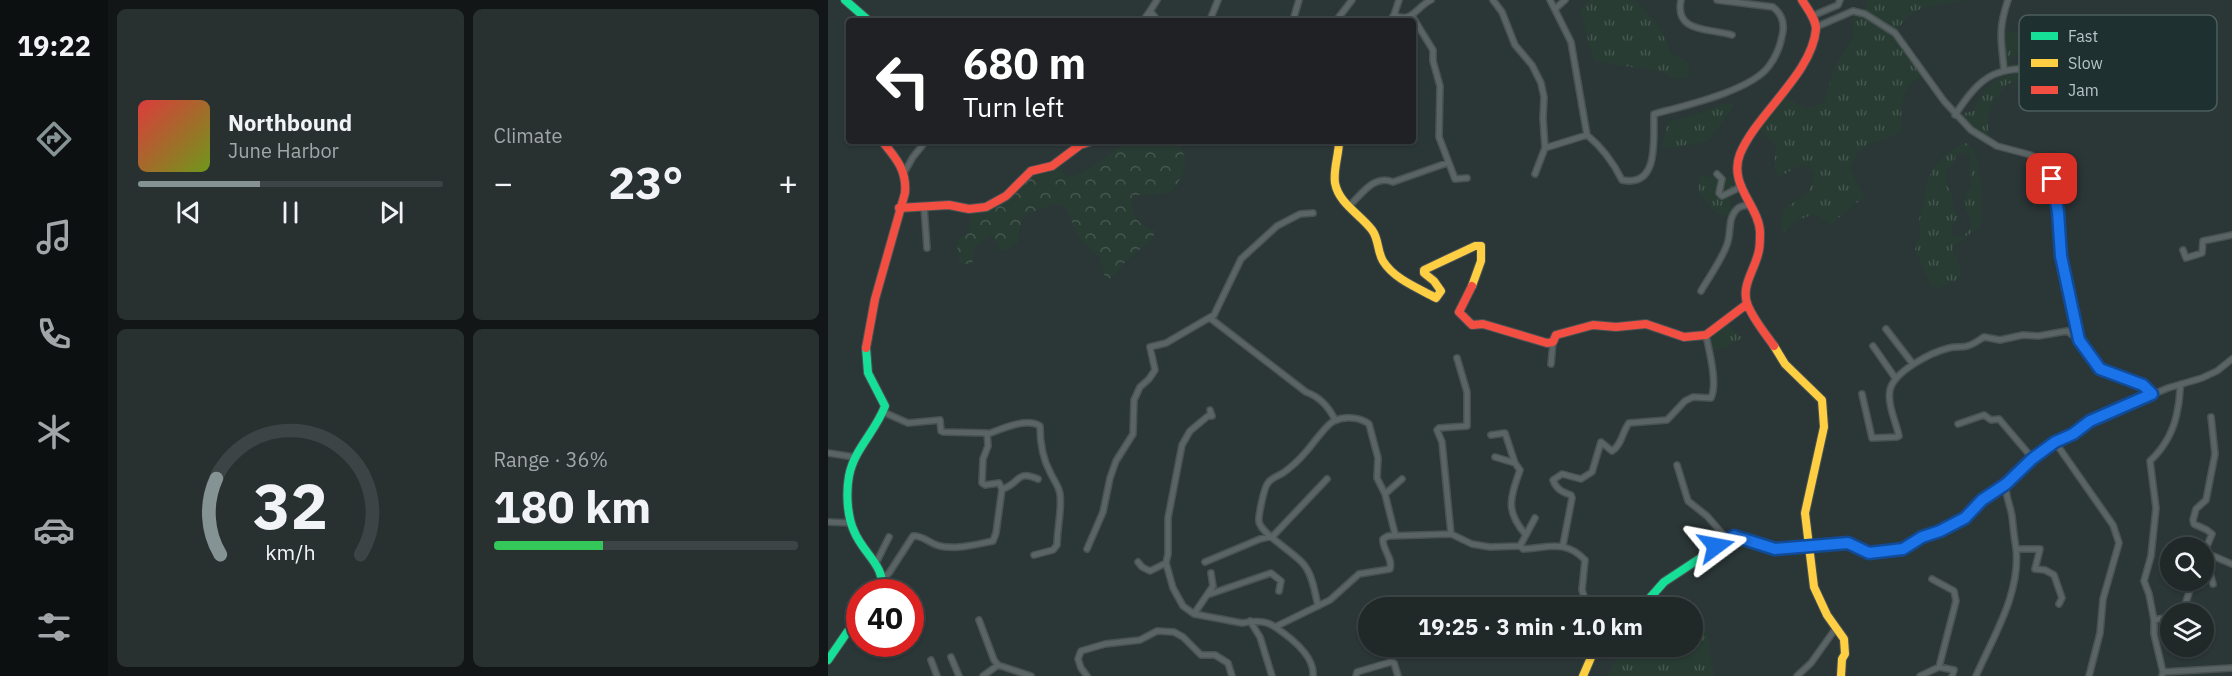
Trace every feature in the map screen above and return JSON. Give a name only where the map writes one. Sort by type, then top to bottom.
[{"type":"street","points":[[845,0],[866,18]]},
{"type":"street","points":[[1145,18],[1156,0]]},
{"type":"street","points":[[1211,18],[1218,0]]},
{"type":"street","points":[[1294,18],[1299,0]]},
{"type":"street","points":[[1339,17],[1352,0]]},
{"type":"street","points":[[1392,18],[1399,0]]},
{"type":"street","points":[[1409,18],[1417,9],[1431,0]]},
{"type":"street","points":[[1493,0],[1502,12],[1515,45],[1532,65],[1541,83],[1544,97],[1545,148],[1535,174]]},
{"type":"street","points":[[1550,0],[1557,19],[1571,42],[1587,135],[1614,163],[1622,180],[1632,182],[1645,175],[1650,168],[1654,114],[1708,99],[1746,83],[1768,68],[1780,46],[1783,21],[1778,11],[1750,2],[1717,0]]},
{"type":"street","points":[[1555,9],[1565,0]]},
{"type":"street","points":[[1681,0],[1681,12],[1688,24],[1698,30],[1719,30],[1732,35]]},
{"type":"street","points":[[1802,0],[1816,27],[1809,51],[1797,73],[1757,127],[1740,155],[1737,176],[1760,229],[1759,251],[1745,290],[1747,304],[1785,364],[1822,400],[1824,427],[1805,513],[1814,586],[1827,615],[1844,639],[1845,654],[1842,659],[1841,676]]},
{"type":"street","points":[[1812,16],[1838,5],[1840,0]]},
{"type":"street","points":[[2004,69],[2000,30],[2008,0]]},
{"type":"street","points":[[1150,11],[1156,18]]},
{"type":"street","points":[[1816,27],[1853,11],[1865,14],[1894,33],[1955,115],[1971,130],[1997,146],[2031,155],[2045,164],[2052,179],[2058,212],[2061,256],[2079,340]]},
{"type":"street","points":[[1394,15],[1404,18]]},
{"type":"street","points":[[1416,21],[1433,50],[1433,61],[1440,86],[1439,137],[1447,163],[1455,179],[1467,178]]},
{"type":"street","points":[[1955,115],[1976,86],[2004,69],[2019,69]]},
{"type":"street","points":[[1545,148],[1587,135]]},
{"type":"street","points":[[884,144],[905,171],[907,179],[869,321],[866,349],[868,373],[885,406],[854,456],[848,475],[851,523],[859,542],[876,563],[883,578],[889,573],[913,536],[918,536],[941,547],[972,546],[993,541],[1002,489],[999,483],[985,485],[982,483],[983,459],[988,446],[988,434]]},
{"type":"street","points":[[905,171],[924,144]]},
{"type":"street","points":[[899,208],[949,205],[976,209],[986,207],[1006,196],[1031,171],[1052,166],[1083,144]]},
{"type":"street","points":[[1339,144],[1336,186],[1348,206],[1372,231],[1382,260],[1394,272],[1436,298],[1441,291],[1424,273],[1424,270],[1475,246],[1481,246],[1476,279],[1460,314],[1472,325],[1483,324],[1547,343],[1553,342]]},
{"type":"street","points":[[1348,206],[1377,180],[1385,178],[1393,182],[1447,163]]},
{"type":"street","points":[[1717,174],[1722,179],[1719,193],[1722,196],[1741,187]]},
{"type":"street","points":[[1701,291],[1723,255],[1730,224],[1736,210],[1741,206],[1750,205]]},
{"type":"street","points":[[924,206],[927,248]]},
{"type":"street","points":[[1087,549],[1103,512],[1116,461],[1133,434],[1134,400],[1140,387],[1155,370],[1150,347],[1160,346],[1214,315],[1241,259],[1277,226],[1299,214],[1313,213]]},
{"type":"street","points":[[2183,250],[2186,258],[2202,253],[2203,240],[2232,235]]},
{"type":"street","points":[[1551,364],[1556,335],[1590,322],[1616,327],[1646,324],[1684,337],[1706,335],[1747,304]]},
{"type":"street","points":[[1210,318],[1306,392],[1315,396],[1335,420]]},
{"type":"street","points":[[1886,329],[1913,364]]},
{"type":"street","points":[[1862,394],[1872,438],[1897,437],[1899,436],[1890,399],[1890,388],[1913,364],[1935,352],[1951,347],[1969,346],[1984,337],[2000,340],[2023,335],[2038,336],[2067,331],[2079,340],[2100,369],[2143,385],[2152,394]]},
{"type":"street","points":[[1563,545],[1572,498],[1556,486],[1554,480],[1562,474],[1581,479],[1592,472],[1601,442],[1612,451],[1618,447],[1629,423],[1667,420],[1685,401],[1693,398],[1711,398],[1713,373],[1706,335]]},
{"type":"street","points":[[1873,346],[1896,380]]},
{"type":"street","points":[[1451,534],[1442,442],[1437,430],[1467,426],[1467,392],[1456,358]]},
{"type":"street","points":[[1651,597],[1664,582],[1734,536],[1775,549],[1848,543],[1869,553],[1903,549],[1922,537],[1965,518],[1982,500],[2006,484],[2032,459],[2090,421],[2152,394],[2217,371],[2232,359]]},
{"type":"street","points":[[2181,384],[2172,429],[2162,449],[2150,461],[2156,508],[2151,556],[2144,581],[2149,594],[2162,674],[2232,668]]},
{"type":"street","points":[[1210,410],[1212,416],[1208,416],[1190,431],[1182,445],[1168,518],[1166,562],[1177,598],[1194,614],[1242,623],[1250,621],[1270,623],[1300,648],[1311,665],[1313,676]]},
{"type":"street","points":[[883,412],[908,423],[940,420],[941,431],[944,432],[988,434],[1026,423],[1037,423],[1041,426],[1041,444],[1048,470],[1060,492],[1061,525],[1057,532],[1057,545],[1053,550],[1034,555]]},
{"type":"street","points":[[1958,424],[1984,415],[1991,420],[1999,419],[2032,459]]},
{"type":"street","points":[[2211,417],[2215,454],[2206,500],[2196,509],[2193,520],[2194,524],[2208,530],[2212,534],[2211,537]]},
{"type":"street","points":[[1318,606],[1306,567],[1260,525],[1258,519],[1264,490],[1269,481],[1303,456],[1328,424],[1335,420],[1356,418],[1370,424],[1378,458],[1377,478],[1385,494],[1395,534]]},
{"type":"street","points":[[1491,435],[1505,433],[1515,463],[1520,470],[1512,495],[1512,512],[1515,522],[1526,535]]},
{"type":"street","points":[[2055,442],[2113,525],[2118,543],[2103,599],[2100,633],[2089,676]]},
{"type":"street","points":[[828,453],[854,456]]},
{"type":"street","points":[[1495,457],[1515,463]]},
{"type":"street","points":[[1677,465],[1688,501],[1707,516],[1727,539]]},
{"type":"street","points":[[1002,489],[1027,474],[1038,479]]},
{"type":"street","points":[[1204,562],[1273,536],[1327,479]]},
{"type":"street","points":[[1385,494],[1402,479]]},
{"type":"street","points":[[1984,676],[1976,674],[2014,586],[2016,549],[2012,514],[2005,495],[2006,484]]},
{"type":"street","points":[[1520,546],[1535,518]]},
{"type":"street","points":[[828,522],[851,523]]},
{"type":"street","points":[[1275,627],[1330,600],[1359,574],[1390,569],[1391,564],[1382,545],[1383,539],[1395,534],[1451,534],[1472,544],[1490,547],[1520,546],[1523,549],[1563,545],[1586,560],[1581,583],[1583,597]]},
{"type":"street","points":[[876,563],[889,537]]},
{"type":"street","points":[[2016,549],[2040,549],[2035,569],[2045,570],[2054,575],[2062,598],[2059,604]]},
{"type":"street","points":[[2214,556],[2232,564]]},
{"type":"street","points":[[1138,562],[1150,571],[1166,562]]},
{"type":"street","points":[[1194,614],[1213,586],[1211,573]]},
{"type":"street","points":[[1208,595],[1271,573],[1281,581],[1279,591]]},
{"type":"street","points":[[1932,579],[1954,591],[1956,601],[1939,667]]},
{"type":"street","points":[[2154,620],[2160,619]]},
{"type":"street","points":[[979,620],[990,651],[998,665],[1031,676]]},
{"type":"street","points":[[1250,621],[1260,637],[1272,676]]},
{"type":"street","points":[[1797,676],[1811,663],[1836,628]]},
{"type":"street","points":[[1087,676],[1078,659],[1081,651],[1105,644],[1140,639],[1157,632],[1174,632],[1183,637],[1201,655],[1215,655],[1228,663],[1232,676]]},
{"type":"street","points":[[828,660],[846,634]]},
{"type":"street","points":[[951,657],[959,676]]},
{"type":"street","points":[[1583,676],[1591,657]]},
{"type":"street","points":[[931,660],[937,676]]},
{"type":"street","points":[[1356,676],[1357,672],[1369,667],[1391,662],[1394,663],[1398,676]]},
{"type":"street","points":[[983,676],[998,665]]},
{"type":"street","points":[[1920,676],[1939,667],[1954,670],[1952,676]]},
{"type":"green space","points":[[1590,0],[1634,0],[1647,11],[1664,37],[1671,53],[1687,61],[1690,73],[1685,78],[1675,79],[1662,72],[1594,61],[1580,11]]},
{"type":"green space","points":[[1867,0],[1962,0],[1916,11],[1895,33],[1924,75],[1910,85],[1903,98],[1901,131],[1871,143],[1860,150],[1855,158],[1850,169],[1864,197],[1831,224],[1814,214],[1794,222],[1782,234],[1782,211],[1809,191],[1815,175],[1810,166],[1806,165],[1779,177],[1774,169],[1776,145],[1757,127],[1781,95],[1807,108],[1824,103],[1835,66],[1854,36],[1853,11],[1865,14]]},
{"type":"green space","points":[[2000,30],[2019,33],[2019,53],[2009,61],[2010,64],[2019,64],[2019,69],[2004,69]]},
{"type":"green space","points":[[2019,73],[2019,81],[2007,84],[1991,105],[1988,118],[1988,141],[1955,115],[1973,111],[1982,94],[1997,78]]},
{"type":"green space","points":[[1720,104],[1734,104],[1706,142],[1661,147],[1668,124],[1672,120],[1704,112]]},
{"type":"green space","points":[[1966,143],[1974,150],[1977,160],[1981,189],[1981,225],[1952,248],[1962,272],[1957,281],[1937,288],[1931,286],[1915,249],[1921,234],[1919,225],[1929,177],[1942,158]],"holes":[[[1963,152],[1970,156],[1971,185],[1965,197],[1971,228],[1962,237],[1952,236],[1951,227],[1959,217],[1953,208],[1952,193],[1946,183],[1946,170],[1953,165],[1956,155]]]},
{"type":"green space","points":[[1124,144],[1179,144],[1185,161],[1184,172],[1172,191],[1155,195],[1132,195],[1132,208],[1136,218],[1144,226],[1156,231],[1149,242],[1109,279],[1105,277],[1099,257],[1079,238],[1065,207],[1055,204],[1024,215],[1019,228],[1018,244],[1001,252],[994,237],[990,236],[975,245],[972,265],[960,263],[957,253],[958,240],[969,231],[969,209],[986,207],[1031,171],[1056,163],[1067,177],[1091,167]]},
{"type":"green space","points":[[1702,175],[1715,179],[1737,176],[1740,183],[1729,195],[1732,218],[1716,213],[1699,193],[1699,180]]},
{"type":"green space","points":[[1726,321],[1737,335],[1744,337],[1725,348],[1709,351],[1706,335]]},
{"type":"green space","points":[[1703,616],[1706,620],[1715,676],[1608,676],[1619,657],[1703,657]]},
{"type":"traffic: fast","points":[[845,0],[866,18]]},
{"type":"traffic: fast","points":[[866,348],[868,373],[885,406],[855,457],[848,482],[848,504],[854,531],[877,567],[882,579]]},
{"type":"traffic: fast","points":[[1651,597],[1664,582],[1734,536],[1775,549],[1808,545]]},
{"type":"traffic: fast","points":[[828,660],[846,634]]},
{"type":"traffic: slow","points":[[1339,144],[1335,172],[1337,190],[1345,203],[1372,230],[1381,257],[1393,273],[1436,298],[1441,291],[1424,273],[1424,270],[1475,246],[1481,246],[1481,261],[1472,286]]},
{"type":"traffic: slow","points":[[1774,346],[1785,364],[1822,400],[1824,427],[1805,513],[1814,587],[1827,615],[1844,639],[1845,654],[1842,659],[1841,676]]},
{"type":"traffic: slow","points":[[1583,676],[1591,657]]},
{"type":"traffic: jam","points":[[1774,346],[1755,320],[1747,303],[1746,290],[1760,246],[1760,232],[1755,213],[1741,185],[1737,165],[1748,139],[1795,78],[1812,46],[1816,25],[1802,0]]},
{"type":"traffic: jam","points":[[866,348],[875,299],[905,193],[902,171],[884,144]]},
{"type":"traffic: jam","points":[[899,208],[949,205],[969,209],[986,207],[1006,196],[1031,171],[1052,166],[1083,144]]},
{"type":"traffic: jam","points":[[1472,286],[1459,312],[1472,325],[1483,324],[1547,343],[1553,342],[1556,335],[1593,325],[1616,327],[1646,324],[1684,337],[1706,335],[1747,304]]},
{"type":"route","points":[[1716,546],[1734,536],[1775,549],[1848,543],[1869,553],[1903,549],[1922,537],[1965,518],[1982,500],[2006,484],[2032,459],[2055,442],[2073,434],[2090,421],[2152,394],[2143,385],[2100,369],[2079,340],[2061,256],[2058,212],[2052,179]]}]
